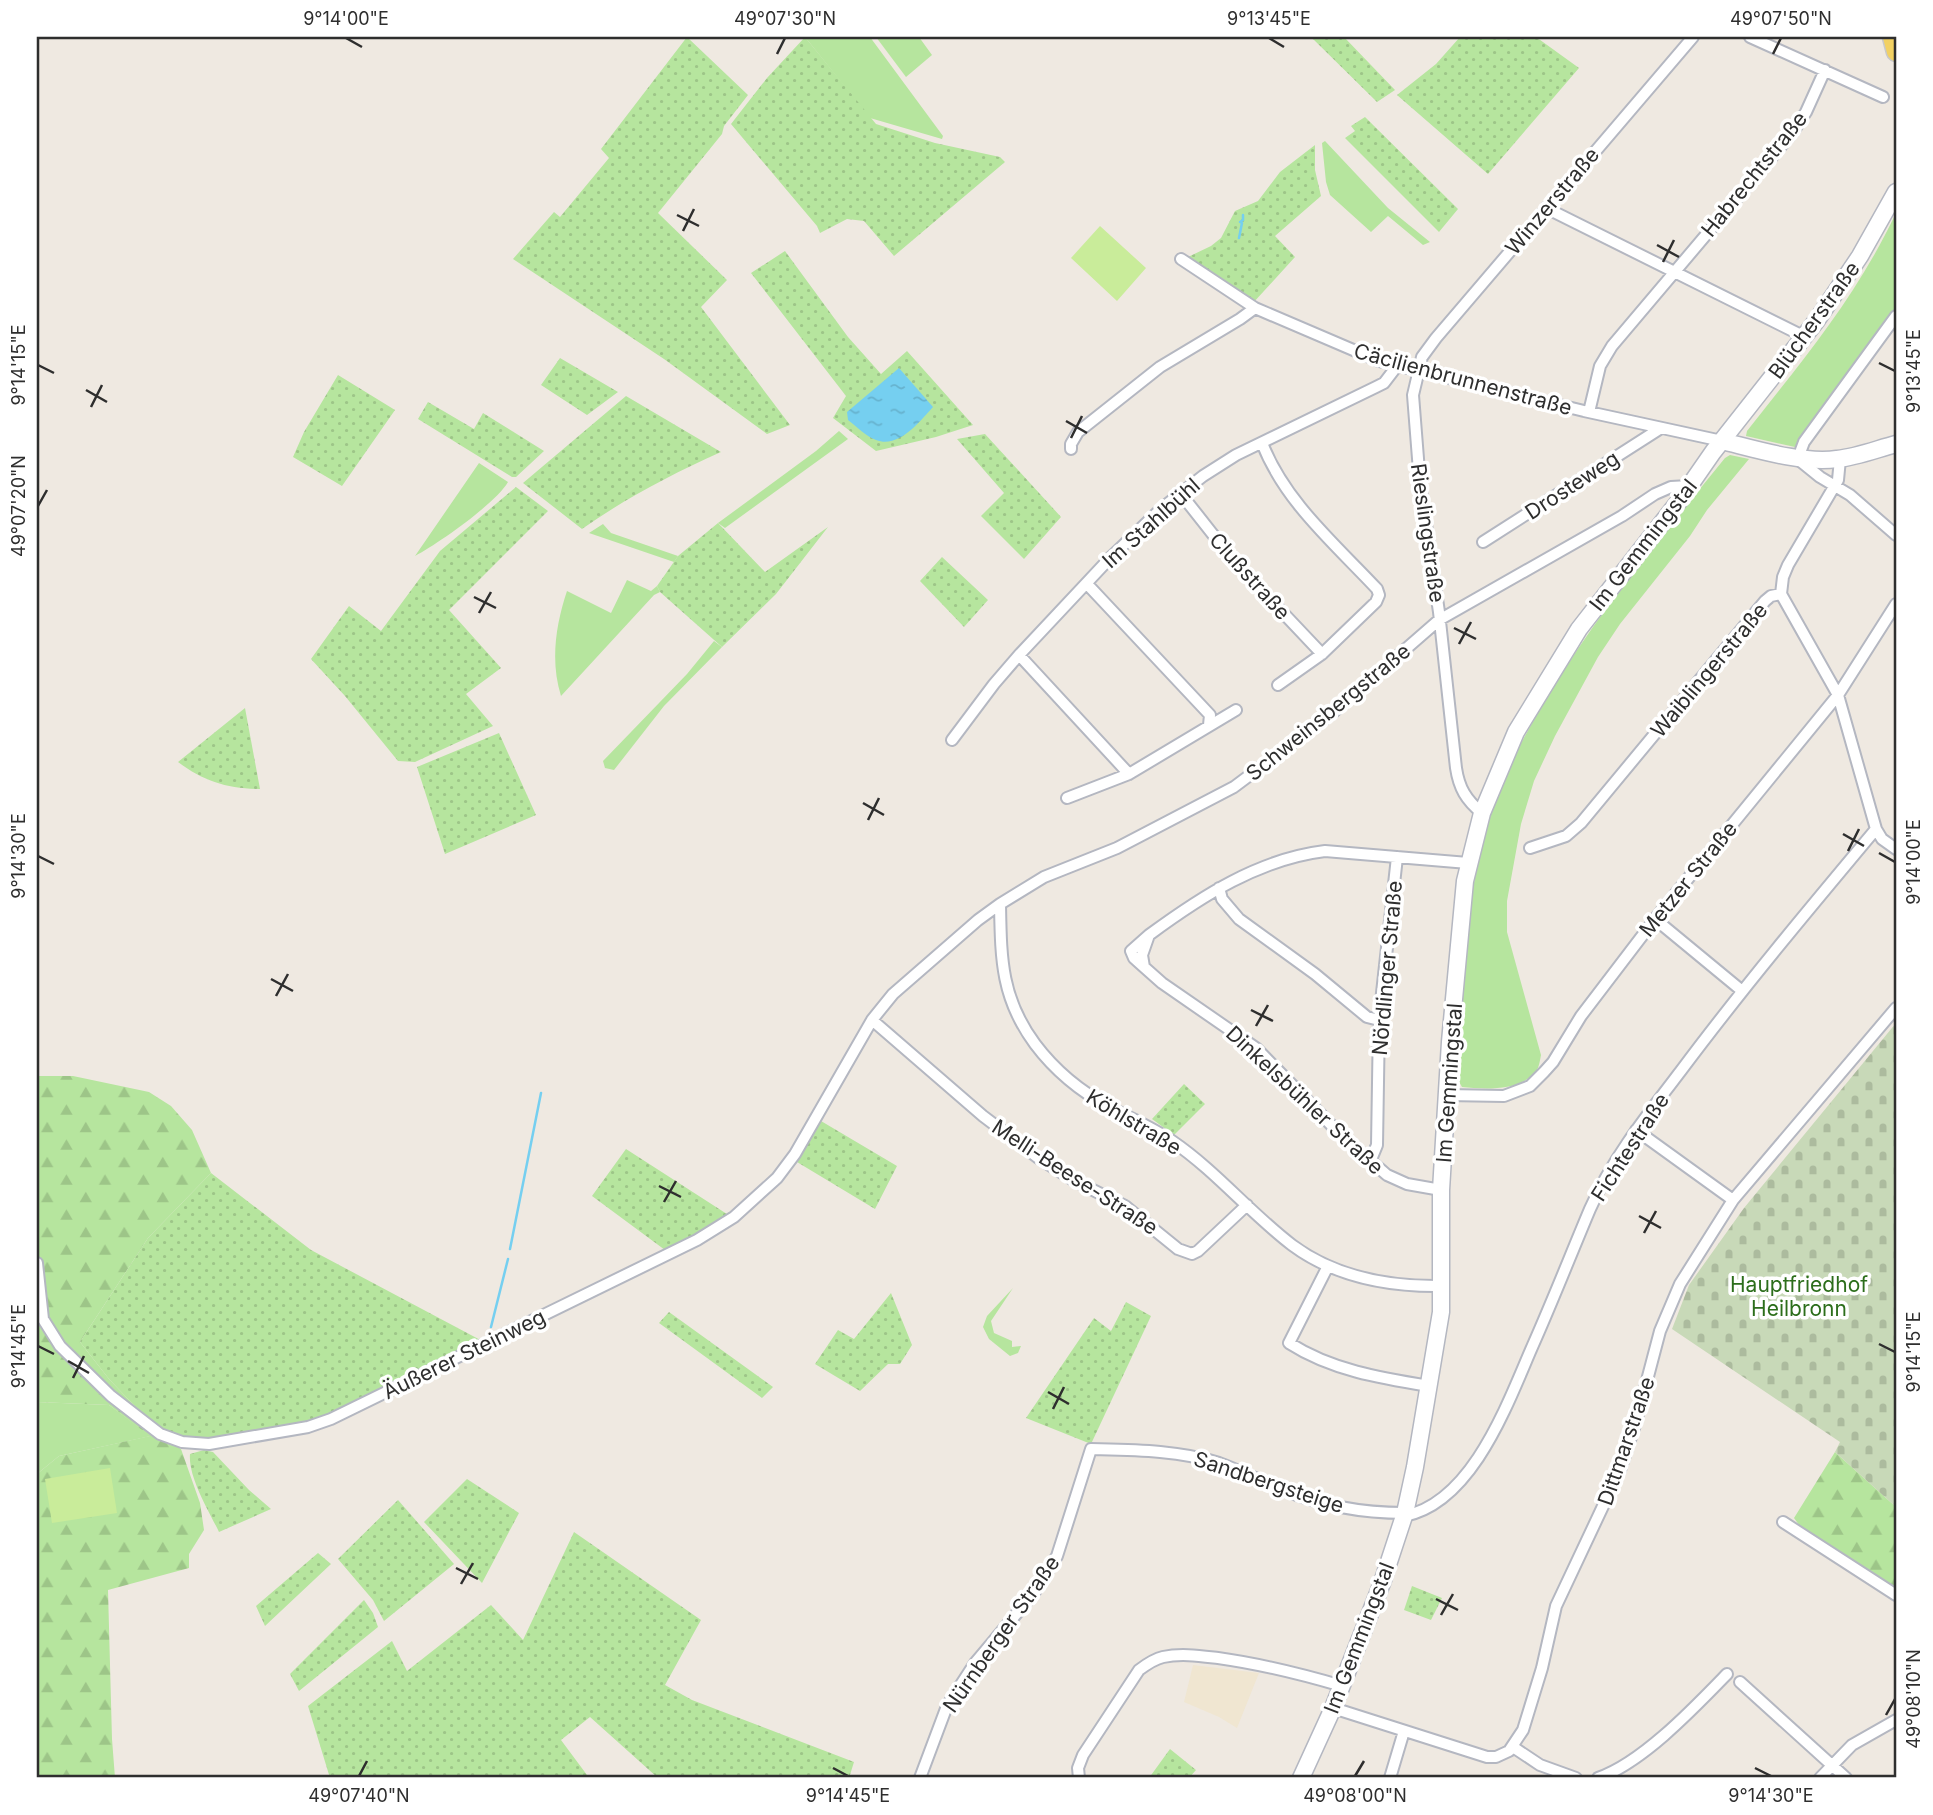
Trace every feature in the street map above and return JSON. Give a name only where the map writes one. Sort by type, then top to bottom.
[{"type":"main road","points":[[1894,38],[1896,52]]},
{"type":"street","name":"Winzerstraße","points":[[1418,370],[1425,352],[1693,37]]},
{"type":"street","points":[[1750,37],[1883,97]]},
{"type":"street","name":"Habrechtstraße","points":[[1589,412],[1598,374],[1608,352],[1793,132],[1806,112],[1825,71]]},
{"type":"street","name":"Blücherstraße","points":[[1722,441],[1805,337],[1860,256],[1896,192]]},
{"type":"street","points":[[1546,208],[1805,337]]},
{"type":"street","name":"Cäcilienbrunnenstraße","points":[[1181,259],[1255,308],[1338,345],[1397,366],[1722,441]]},
{"type":"street","points":[[1071,449],[1078,432],[1160,366],[1255,308]]},
{"type":"street","points":[[1798,457],[1804,442],[1896,316]]},
{"type":"street","name":"Im Stahlbühl","points":[[952,740],[1019,655],[1145,524],[1220,465],[1377,387],[1384,383],[1397,366]]},
{"type":"street","name":"Rieslingstraße","points":[[1418,370],[1413,394],[1416,439],[1458,781],[1467,799],[1482,813]]},
{"type":"street","name":"Drosteweg","points":[[1483,542],[1661,428]]},
{"type":"street","points":[[1722,441],[1798,457],[1840,459],[1896,444]]},
{"type":"street","name":"Im Gemmingstal","points":[[1301,1778],[1342,1686],[1386,1571],[1404,1514],[1439,1333],[1443,1286],[1441,1190],[1446,1095],[1468,863],[1482,813],[1516,732],[1555,664],[1722,441]]},
{"type":"street","points":[[1262,443],[1271,465],[1300,507],[1377,589],[1379,595],[1376,602],[1322,654],[1278,685]]},
{"type":"street","points":[[1798,457],[1834,486],[1850,495],[1896,535]]},
{"type":"street","name":"Waiblingerstraße","points":[[1530,848],[1566,836],[1581,823],[1765,601],[1771,596],[1781,594],[1788,565],[1834,486],[1840,472],[1840,459]]},
{"type":"street","name":"Schweinsbergstraße","points":[[872,1020],[893,994],[1000,904],[1044,877],[1117,848],[1234,787],[1330,715],[1439,620],[1622,516],[1655,494],[1671,487],[1689,486]]},
{"type":"street","name":"Clußstraße","points":[[1181,494],[1233,560],[1322,654]]},
{"type":"street","points":[[1087,584],[1209,715],[1209,725]]},
{"type":"street","points":[[1781,594],[1838,695],[1876,830],[1882,839],[1896,849]]},
{"type":"street","name":"Metzer Straße","points":[[1446,1095],[1504,1096],[1530,1086],[1553,1062],[1581,1016],[1655,919],[1838,695],[1896,604]]},
{"type":"street","points":[[1886,619],[1896,627]]},
{"type":"street","points":[[1019,655],[1129,774]]},
{"type":"street","points":[[1067,798],[1129,774],[1236,710]]},
{"type":"street","name":"Fichtestraße","points":[[1404,1514],[1424,1509],[1450,1489],[1476,1462],[1490,1440],[1517,1382],[1591,1206],[1636,1130],[1741,990],[1876,830]]},
{"type":"street","points":[[1379,1020],[1367,1017],[1315,974],[1239,919],[1222,899],[1219,888],[1249,873],[1306,853],[1325,850],[1468,863]]},
{"type":"street","name":"Nördlinger Straße","points":[[1370,1162],[1377,1145],[1379,1020],[1396,857]]},
{"type":"street","name":"Dinkelsbühler Straße","points":[[1219,888],[1149,935],[1131,951],[1134,958],[1162,983],[1256,1048],[1341,1135],[1387,1175],[1407,1184],[1441,1190]]},
{"type":"street","name":"Köhlstraße","points":[[1000,904],[1001,964],[1012,1007],[1034,1044],[1071,1083],[1090,1097],[1171,1140],[1291,1244],[1328,1266],[1387,1283],[1443,1286]]},
{"type":"street","points":[[1655,919],[1741,990]]},
{"type":"street","name":"Dittmarstraße","points":[[1513,1747],[1531,1708],[1556,1606],[1620,1470],[1636,1422],[1660,1331],[1680,1284],[1733,1200],[1896,1008]]},
{"type":"street","name":"Melli-Beese-Straße","points":[[872,1020],[982,1116],[1075,1181],[1125,1206],[1178,1249],[1192,1254],[1198,1251],[1247,1205]]},
{"type":"street","name":"Äußerer Steinweg","points":[[37,1263],[43,1319],[49,1332],[83,1371],[154,1430],[174,1439],[201,1444],[321,1423],[697,1240],[734,1217],[777,1178],[795,1154],[872,1020]]},
{"type":"street","points":[[1636,1130],[1733,1200]]},
{"type":"street","points":[[1328,1266],[1289,1343],[1314,1358],[1355,1372],[1429,1386]]},
{"type":"street","name":"Sandbergsteige","points":[[1091,1449],[1197,1458],[1329,1505],[1404,1514]]},
{"type":"street","name":"Nürnberger Straße","points":[[920,1778],[947,1706],[975,1663],[1034,1593],[1057,1556],[1091,1449]]},
{"type":"street","points":[[1783,1522],[1896,1595]]},
{"type":"street","points":[[1079,1778],[1078,1768],[1083,1755],[1139,1670],[1149,1662],[1164,1657],[1193,1655],[1284,1669],[1342,1686]]},
{"type":"street","points":[[1598,1778],[1615,1772],[1645,1750],[1727,1674]]},
{"type":"street","points":[[1740,1682],[1846,1778]]},
{"type":"street","points":[[1333,1708],[1488,1757],[1496,1757],[1513,1747],[1540,1765],[1576,1778]]},
{"type":"street","points":[[1819,1778],[1852,1745],[1896,1720]]},
{"type":"street","points":[[1390,1778],[1404,1731]]},
{"type":"shaded area","points":[[1193,1665],[1259,1673],[1237,1728],[1184,1702]]},
{"type":"green space","points":[[687,37],[748,95],[724,126],[722,134],[658,213],[727,280],[701,307],[790,425],[767,434],[664,359],[513,259],[554,212],[560,217],[609,158],[601,149]]},
{"type":"green space","points":[[805,37],[870,37],[943,136],[942,139],[870,118]]},
{"type":"green space","points":[[805,37],[876,124],[935,143],[1000,157],[1005,162],[894,256],[864,221],[847,219],[820,233],[817,226],[731,124],[767,78]]},
{"type":"green space","points":[[876,37],[919,37],[932,55],[906,77]]},
{"type":"green space","points":[[1311,37],[1344,37],[1395,90],[1377,102]]},
{"type":"green space","points":[[1460,37],[1536,37],[1579,68],[1488,174],[1397,95],[1436,64]]},
{"type":"green space","points":[[1365,117],[1458,209],[1439,232],[1345,138],[1355,131],[1351,126]]},
{"type":"green space","points":[[1325,141],[1388,208],[1430,242],[1423,245],[1388,216],[1371,232],[1330,195],[1322,143]]},
{"type":"green space","points":[[1315,145],[1315,170],[1321,196],[1275,236],[1295,257],[1253,303],[1188,257],[1221,238],[1235,211],[1258,201],[1280,172]]},
{"type":"green space","points":[[1896,201],[1896,307],[1795,447],[1746,436],[1747,431],[1846,301],[1895,215],[1890,211]]},
{"type":"green space","points":[[1100,226],[1146,268],[1117,301],[1071,258]]},
{"type":"green space","points":[[785,251],[848,337],[881,374],[907,351],[973,425],[876,451],[833,418],[846,396],[751,273]]},
{"type":"green space","points":[[560,358],[618,392],[587,415],[541,385]]},
{"type":"green space","points":[[338,375],[395,410],[342,486],[293,457],[304,432]]},
{"type":"green space","points":[[626,396],[721,452],[650,487],[582,529],[523,483]]},
{"type":"green space","points":[[428,402],[474,429],[483,413],[544,451],[516,477],[512,477],[418,419]]},
{"type":"green space","points":[[839,431],[848,439],[725,528],[718,523],[816,451]]},
{"type":"green space","points":[[985,434],[1061,517],[1024,559],[981,516],[1004,493],[957,439]]},
{"type":"green space","points":[[1730,455],[1749,459],[1620,624],[1598,657],[1534,781],[1521,824],[1507,901],[1507,932],[1541,1055],[1538,1068],[1529,1078],[1511,1086],[1462,1087],[1454,1073],[1470,910],[1482,846],[1501,786],[1537,715],[1586,637],[1653,547]]},
{"type":"green space","points":[[479,463],[508,482],[502,491],[451,533],[415,556]]},
{"type":"green space","points":[[516,487],[548,511],[449,610],[501,668],[466,694],[493,726],[415,762],[398,761],[311,659],[349,606],[381,631],[440,551]]},
{"type":"green space","points":[[718,523],[765,572],[828,527],[776,594],[722,647],[660,592],[657,586],[678,556]]},
{"type":"green space","points":[[603,524],[611,533],[678,556],[674,562],[589,533]]},
{"type":"green space","points":[[942,557],[988,600],[964,627],[920,581]]},
{"type":"green space","points":[[627,580],[651,591],[657,586],[660,592],[654,595],[561,696],[555,656],[560,616],[567,591],[611,613]]},
{"type":"green space","points":[[714,641],[722,647],[664,706],[614,770],[605,768],[603,761],[687,674]]},
{"type":"green space","points":[[245,708],[260,789],[216,783],[178,762]]},
{"type":"green space","points":[[499,733],[536,815],[445,854],[417,767]]},
{"type":"green space","name":"Hauptfriedhof Heilbronn","points":[[1896,1023],[1896,1507],[1835,1452],[1840,1442],[1672,1329],[1689,1285],[1744,1208]]},
{"type":"green space","points":[[37,1076],[73,1076],[149,1092],[171,1106],[192,1130],[211,1173],[148,1238],[80,1342],[109,1379],[166,1439],[181,1449],[200,1503],[204,1530],[189,1554],[189,1568],[108,1590],[115,1778],[37,1778],[37,1474],[59,1456],[150,1436],[109,1405],[37,1402]]},
{"type":"green space","points":[[1184,1084],[1205,1104],[1174,1135],[1152,1119]]},
{"type":"green space","points":[[821,1121],[897,1166],[875,1209],[797,1162]]},
{"type":"green space","points":[[626,1149],[730,1216],[665,1250],[592,1196]]},
{"type":"green space","points":[[211,1173],[311,1250],[486,1343],[317,1423],[209,1443],[166,1439],[109,1379],[80,1342],[148,1238]]},
{"type":"green space","points":[[1013,1288],[991,1321],[994,1333],[1012,1341],[1012,1347],[1021,1346],[1018,1353],[1010,1356],[989,1339],[983,1327],[987,1316]]},
{"type":"green space","points":[[891,1293],[912,1345],[900,1364],[888,1364],[860,1391],[815,1364],[838,1330],[854,1339]]},
{"type":"green space","points":[[1126,1302],[1151,1316],[1091,1444],[1026,1418],[1094,1318],[1111,1331]]},
{"type":"green space","points":[[669,1312],[773,1387],[762,1398],[659,1323]]},
{"type":"green space","points":[[37,1402],[109,1405],[151,1436],[59,1456],[37,1474]]},
{"type":"green space","points":[[204,1450],[213,1452],[271,1509],[219,1532],[200,1494],[190,1463],[190,1454]]},
{"type":"green space","points":[[1835,1452],[1896,1507],[1896,1589],[1802,1529],[1794,1518]]},
{"type":"green space","points":[[110,1468],[117,1513],[52,1523],[45,1479]]},
{"type":"green space","points":[[467,1479],[519,1513],[482,1583],[424,1522]]},
{"type":"green space","points":[[398,1500],[454,1564],[384,1621],[373,1600],[338,1559]]},
{"type":"green space","points":[[574,1532],[701,1620],[665,1685],[692,1700],[854,1762],[849,1778],[658,1778],[590,1717],[561,1740],[587,1775],[583,1778],[330,1778],[308,1706],[392,1641],[407,1671],[491,1605],[523,1640]]},
{"type":"green space","points":[[318,1553],[331,1564],[265,1626],[256,1606]]},
{"type":"green space","points":[[1412,1586],[1442,1598],[1431,1620],[1404,1610]]},
{"type":"green space","points":[[364,1600],[378,1627],[299,1691],[290,1674]]},
{"type":"green space","points":[[1170,1749],[1196,1770],[1189,1778],[1149,1778]]},
{"type":"water","points":[[899,368],[933,407],[901,437],[885,442],[876,440],[848,420],[847,412]]},
{"type":"waterway","points":[[1239,238],[1243,215]]},
{"type":"waterway","points":[[510,1249],[541,1093]]},
{"type":"waterway","points":[[491,1327],[508,1259]]}]
